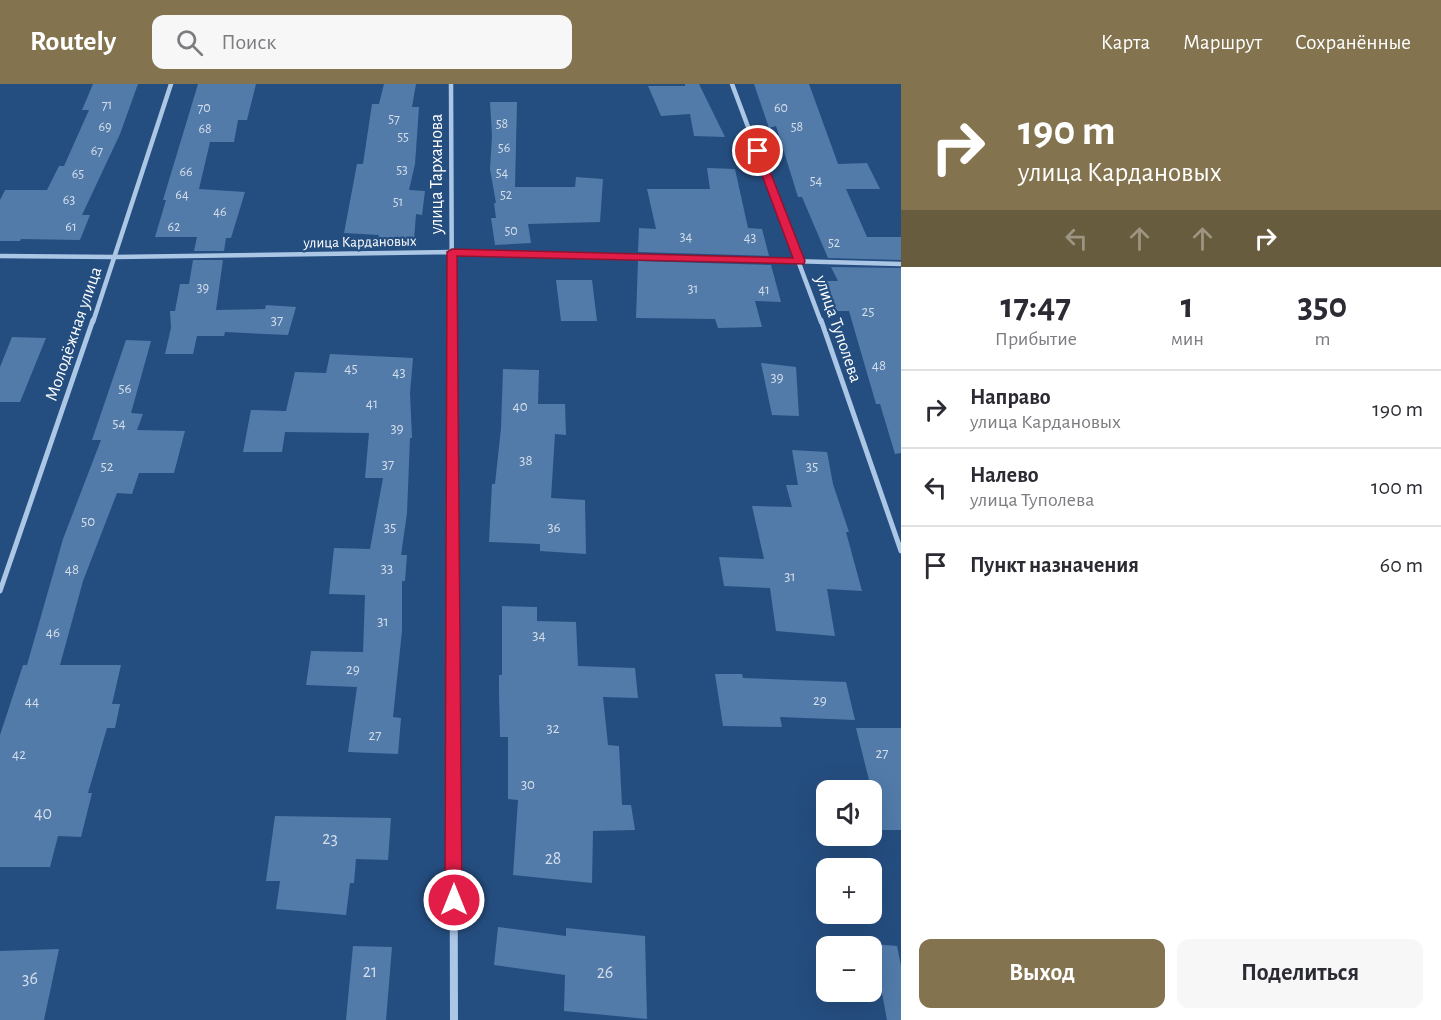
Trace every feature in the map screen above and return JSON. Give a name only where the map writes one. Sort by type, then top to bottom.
[{"type":"street","name":"Молодёжная улица","points":[[0,591],[115,257],[171,84]]},
{"type":"street","name":"улица Тарханова","points":[[452,84],[454,1020]]},
{"type":"street","name":"улица Туполева","points":[[732,84],[800,261],[901,551]]},
{"type":"street","name":"улица Кардановых","points":[[0,256],[115,257],[452,252],[901,264]]},
{"type":"building","points":[[93,84],[138,84],[120,134],[82,215],[90,215],[80,240],[0,241],[0,200],[5,190],[47,190],[59,166],[64,166],[89,110],[82,110]]},
{"type":"building","points":[[198,84],[256,84],[247,120],[238,120],[234,142],[210,142],[199,189],[245,192],[231,238],[226,238],[224,251],[194,251],[197,237],[155,237],[166,200],[163,200]]},
{"type":"building","points":[[384,84],[416,84],[412,107],[419,107],[415,164],[409,190],[425,191],[422,215],[416,214],[414,241],[378,240],[379,235],[344,233],[357,164],[363,164],[372,104],[379,104]]},
{"type":"building","points":[[685,84],[699,84],[725,137],[694,136],[690,114],[661,116],[648,86],[685,86]]},
{"type":"building","points":[[754,84],[809,84],[838,164],[867,163],[880,189],[846,189],[867,237],[901,237],[901,260],[828,258],[802,197],[798,197],[776,126],[769,128]]},
{"type":"building","points":[[490,102],[517,102],[515,187],[575,187],[576,177],[603,179],[600,222],[528,224],[531,243],[495,245],[491,218],[496,218],[494,203],[496,203],[490,169],[492,136]]},
{"type":"building","points":[[707,168],[735,169],[748,228],[762,229],[769,256],[638,252],[639,228],[656,229],[647,189],[710,189]]},
{"type":"building","points":[[193,260],[223,260],[216,310],[265,309],[266,305],[296,307],[288,335],[225,332],[224,336],[197,336],[193,354],[165,354],[171,328],[170,311],[175,311],[180,284],[189,284]]},
{"type":"building","points":[[638,261],[771,265],[781,302],[755,301],[762,327],[718,328],[715,319],[636,318]]},
{"type":"building","points":[[831,267],[901,268],[901,453],[895,454],[880,404],[876,404],[849,311],[834,311],[825,281],[838,281]]},
{"type":"building","points":[[556,280],[592,280],[597,321],[561,321]]},
{"type":"building","points":[[12,337],[46,338],[20,402],[0,402],[0,367]]},
{"type":"building","points":[[126,340],[151,341],[131,413],[143,414],[137,430],[185,431],[174,473],[139,473],[132,494],[117,493],[83,581],[60,665],[121,665],[112,704],[120,704],[115,728],[107,728],[88,793],[92,793],[81,837],[58,836],[50,867],[0,867],[0,735],[23,665],[27,665],[63,539],[101,440],[92,440]]},
{"type":"building","points":[[330,354],[413,358],[410,393],[412,438],[410,438],[407,513],[401,555],[407,555],[405,581],[402,581],[402,631],[393,717],[401,718],[398,754],[348,752],[357,687],[306,685],[311,651],[363,652],[365,595],[329,594],[334,548],[370,549],[383,478],[365,478],[369,433],[285,432],[282,452],[243,452],[251,410],[286,411],[295,372],[326,373]]},
{"type":"building","points":[[761,363],[796,367],[799,416],[772,415]]},
{"type":"building","points":[[503,369],[539,370],[538,404],[565,404],[566,435],[555,434],[551,498],[585,500],[586,554],[540,551],[540,544],[489,542],[492,484],[495,484],[501,428]]},
{"type":"building","points":[[792,450],[827,452],[833,484],[849,532],[846,532],[862,591],[827,589],[835,636],[776,631],[770,588],[724,586],[719,557],[764,559],[752,506],[792,507],[786,485],[798,485]]},
{"type":"building","points":[[502,606],[537,607],[537,621],[576,622],[578,666],[635,668],[638,698],[603,697],[608,745],[619,746],[622,805],[631,805],[635,830],[593,831],[592,883],[513,875],[518,800],[508,799],[508,737],[500,737],[499,675],[502,675]]},
{"type":"building","points":[[715,674],[742,674],[743,678],[846,682],[855,720],[780,717],[782,727],[723,726]]},
{"type":"building","points":[[856,728],[901,728],[901,830],[882,830],[882,780],[869,780]]},
{"type":"building","points":[[275,816],[391,818],[388,860],[356,859],[354,883],[350,883],[346,915],[276,909],[280,881],[266,881]]},
{"type":"building","points":[[498,927],[566,936],[566,928],[645,936],[647,1019],[564,1011],[565,975],[494,965]]},
{"type":"building","points":[[882,945],[897,946],[901,966],[901,1020],[887,1020],[882,993]]},
{"type":"building","points":[[353,946],[392,947],[386,1020],[346,1020]]},
{"type":"building","points":[[59,949],[44,1020],[0,1020],[0,951]]},
{"type":"route","points":[[454,900],[452,252],[800,261],[758,151]]}]
